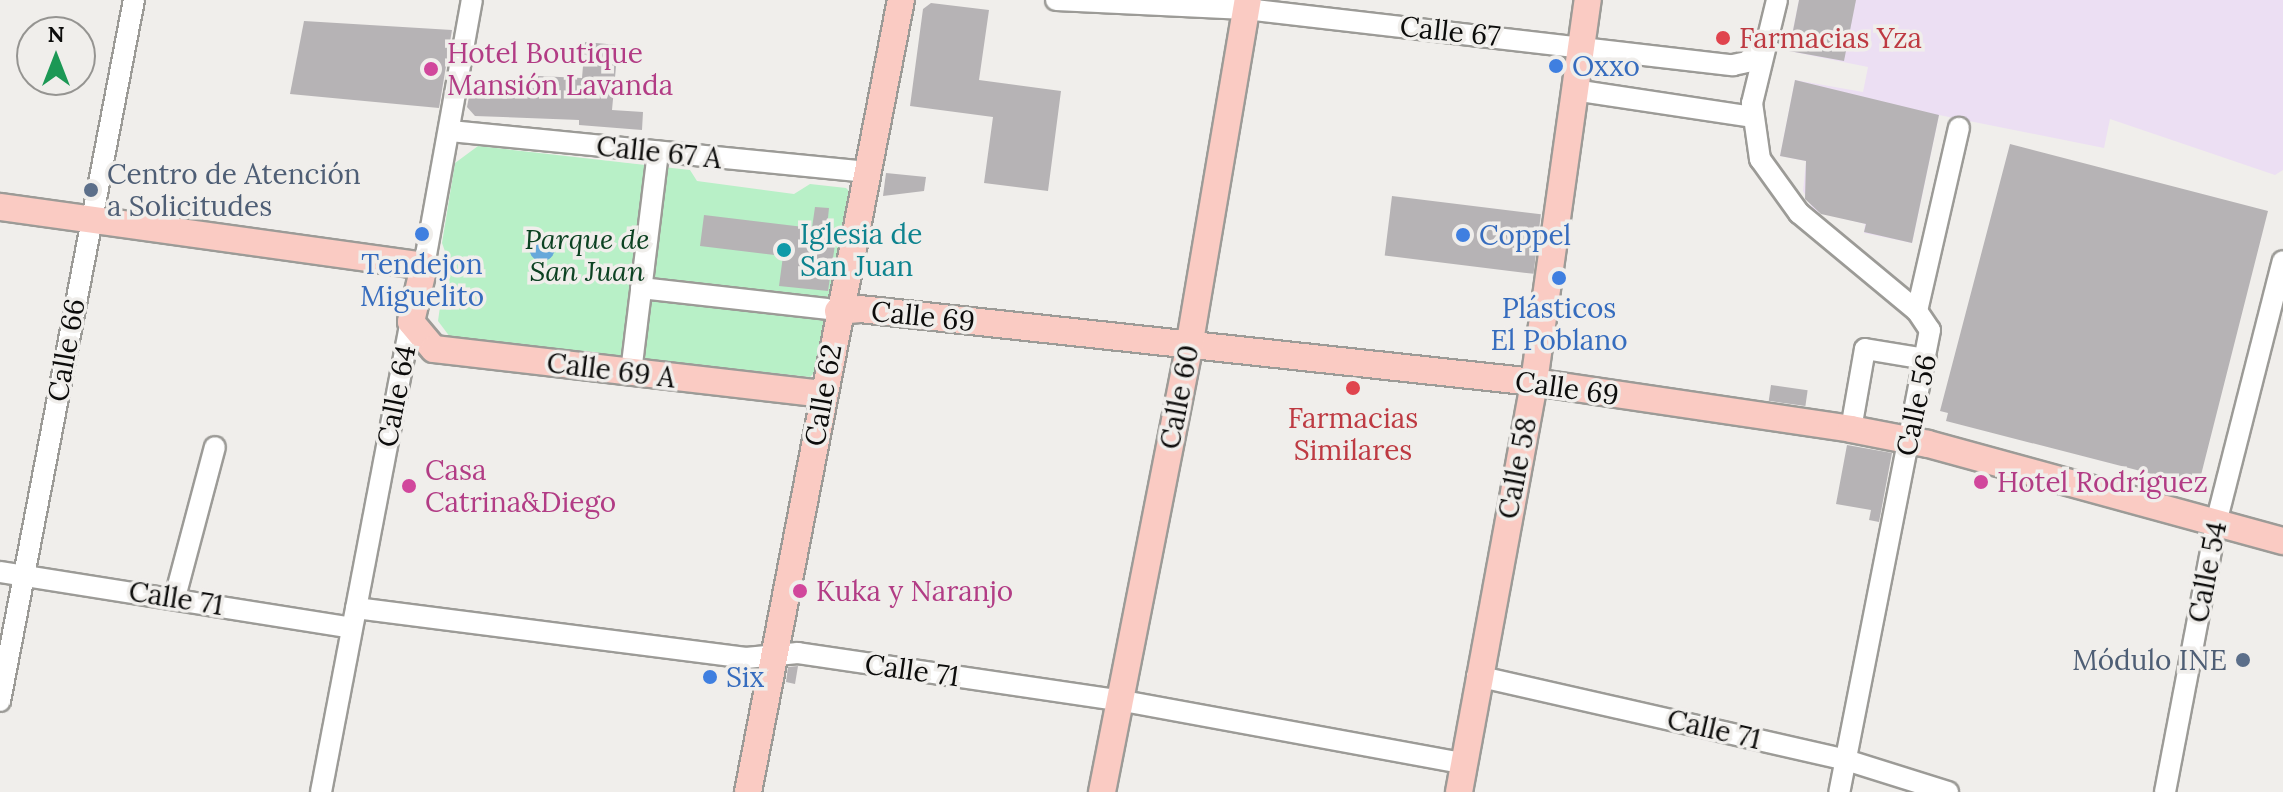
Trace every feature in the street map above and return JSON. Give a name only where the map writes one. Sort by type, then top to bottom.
[{"type":"main road","name":"Calle 62","points":[[748,792],[778,656],[824,394],[832,310],[868,172],[901,0]]},
{"type":"main road","name":"Calle 58","points":[[1459,792],[1466,764],[1477,676],[1534,382],[1588,0]]},
{"type":"main road","name":"Calle 60","points":[[1102,792],[1189,347],[1247,5]]},
{"type":"main road","points":[[0,207],[424,266]]},
{"type":"main road","name":"Calle 64","points":[[411,322],[424,266]]},
{"type":"main road","name":"Calle 69","points":[[832,310],[860,309],[1534,382],[1851,429],[1907,439],[2217,519],[2283,541]]},
{"type":"main road","name":"Calle 69 A","points":[[411,322],[434,349],[824,394]]},
{"type":"street","name":"Calle 66","points":[[0,701],[89,218],[134,0]]},
{"type":"street","name":"Calle 64","points":[[424,266],[472,0]]},
{"type":"street","name":"Calle 67","points":[[1056,0],[1247,5],[1733,65],[1747,62],[1769,39]]},
{"type":"street","name":"Calle 56","points":[[1777,0],[1752,117],[1760,159],[1779,191],[1917,311],[1930,330],[1839,792]]},
{"type":"street","points":[[1574,90],[1752,117]]},
{"type":"street","points":[[1917,311],[1959,128]]},
{"type":"street","name":"Calle 67 A","points":[[450,131],[868,172]]},
{"type":"street","points":[[631,372],[658,152]]},
{"type":"street","name":"Calle 54","points":[[2165,792],[2217,519],[2283,261]]},
{"type":"street","name":"Calle 69","points":[[641,288],[832,310]]},
{"type":"street","name":"Calle 64","points":[[321,792],[411,322]]},
{"type":"street","points":[[1851,429],[1865,349],[1926,359]]},
{"type":"street","points":[[175,597],[215,447]]},
{"type":"street","name":"Calle 71","points":[[0,572],[354,618],[746,658],[798,653],[1118,700],[1466,764]]},
{"type":"street","name":"Calle 71","points":[[1477,676],[1846,760],[1948,792]]},
{"type":"shaded area","points":[[1799,0],[2283,0],[2283,170],[2275,175],[2110,119],[2104,148],[1939,115],[1912,243],[1864,233],[1865,224],[1814,211],[1803,191],[1806,161],[1780,156],[1795,80],[1863,92],[1868,67],[1789,51]]},
{"type":"green space","name":"Parque de San Juan","points":[[478,146],[690,170],[697,181],[794,194],[810,184],[846,188],[852,194],[840,283],[828,300],[818,369],[810,377],[450,337],[438,321],[447,257],[442,243],[455,163]]},
{"type":"water","points":[[542,235],[551,239],[555,248],[551,257],[542,261],[533,257],[529,248],[533,239]]},
{"type":"building","points":[[1799,0],[1856,0],[1844,61],[1789,51]]},
{"type":"building","points":[[931,3],[989,10],[979,80],[1061,91],[1048,191],[984,183],[993,117],[910,106],[923,9]]},
{"type":"building","points":[[304,21],[452,30],[439,108],[290,94]]},
{"type":"building","points":[[585,42],[618,45],[612,110],[643,112],[642,130],[579,125],[579,120],[475,116],[467,107],[471,86],[537,88],[538,76],[582,78]]},
{"type":"building","points":[[1795,80],[1939,115],[1912,243],[1864,232],[1866,224],[1821,214],[1805,199],[1806,161],[1780,156]]},
{"type":"building","points":[[2010,144],[2268,211],[2200,479],[2192,477],[2191,484],[1946,421],[1948,413],[1940,411]]},
{"type":"building","points":[[886,173],[926,177],[924,191],[883,196]]},
{"type":"building","name":"Coppel","points":[[1392,196],[1541,214],[1534,274],[1385,256]]},
{"type":"building","name":"Iglesia de San Juan","points":[[815,207],[829,208],[826,237],[836,238],[828,291],[779,286],[783,256],[700,246],[704,215],[812,228]]},
{"type":"building","points":[[1771,385],[1808,390],[1805,406],[1769,401]]},
{"type":"building","points":[[1847,445],[1892,453],[1879,522],[1869,520],[1871,510],[1836,504]]},
{"type":"building","points":[[798,666],[795,684],[786,682],[788,667]]},
{"type":"place","name":"Farmacias Yza","points":[[1723,38]]},
{"type":"place","name":"Oxxo","points":[[1556,66]]},
{"type":"place","name":"Hotel Boutique Mansión Lavanda","points":[[431,69]]},
{"type":"place","name":"Centro de Atención a Solicitudes","points":[[91,190]]},
{"type":"place","name":"Tendejon Miguelito","points":[[422,234]]},
{"type":"place","name":"Coppel","points":[[1463,235]]},
{"type":"place","name":"Iglesia de San Juan","points":[[784,250]]},
{"type":"place","name":"Plásticos El Poblano","points":[[1559,278]]},
{"type":"place","name":"Farmacias Similares","points":[[1353,388]]},
{"type":"place","name":"Hotel Rodríguez","points":[[1981,482]]},
{"type":"place","name":"Casa Catrina&Diego","points":[[409,486]]},
{"type":"place","name":"Kuka y Naranjo","points":[[800,591]]},
{"type":"place","name":"Módulo INE","points":[[2243,660]]},
{"type":"place","name":"Six","points":[[710,677]]}]
